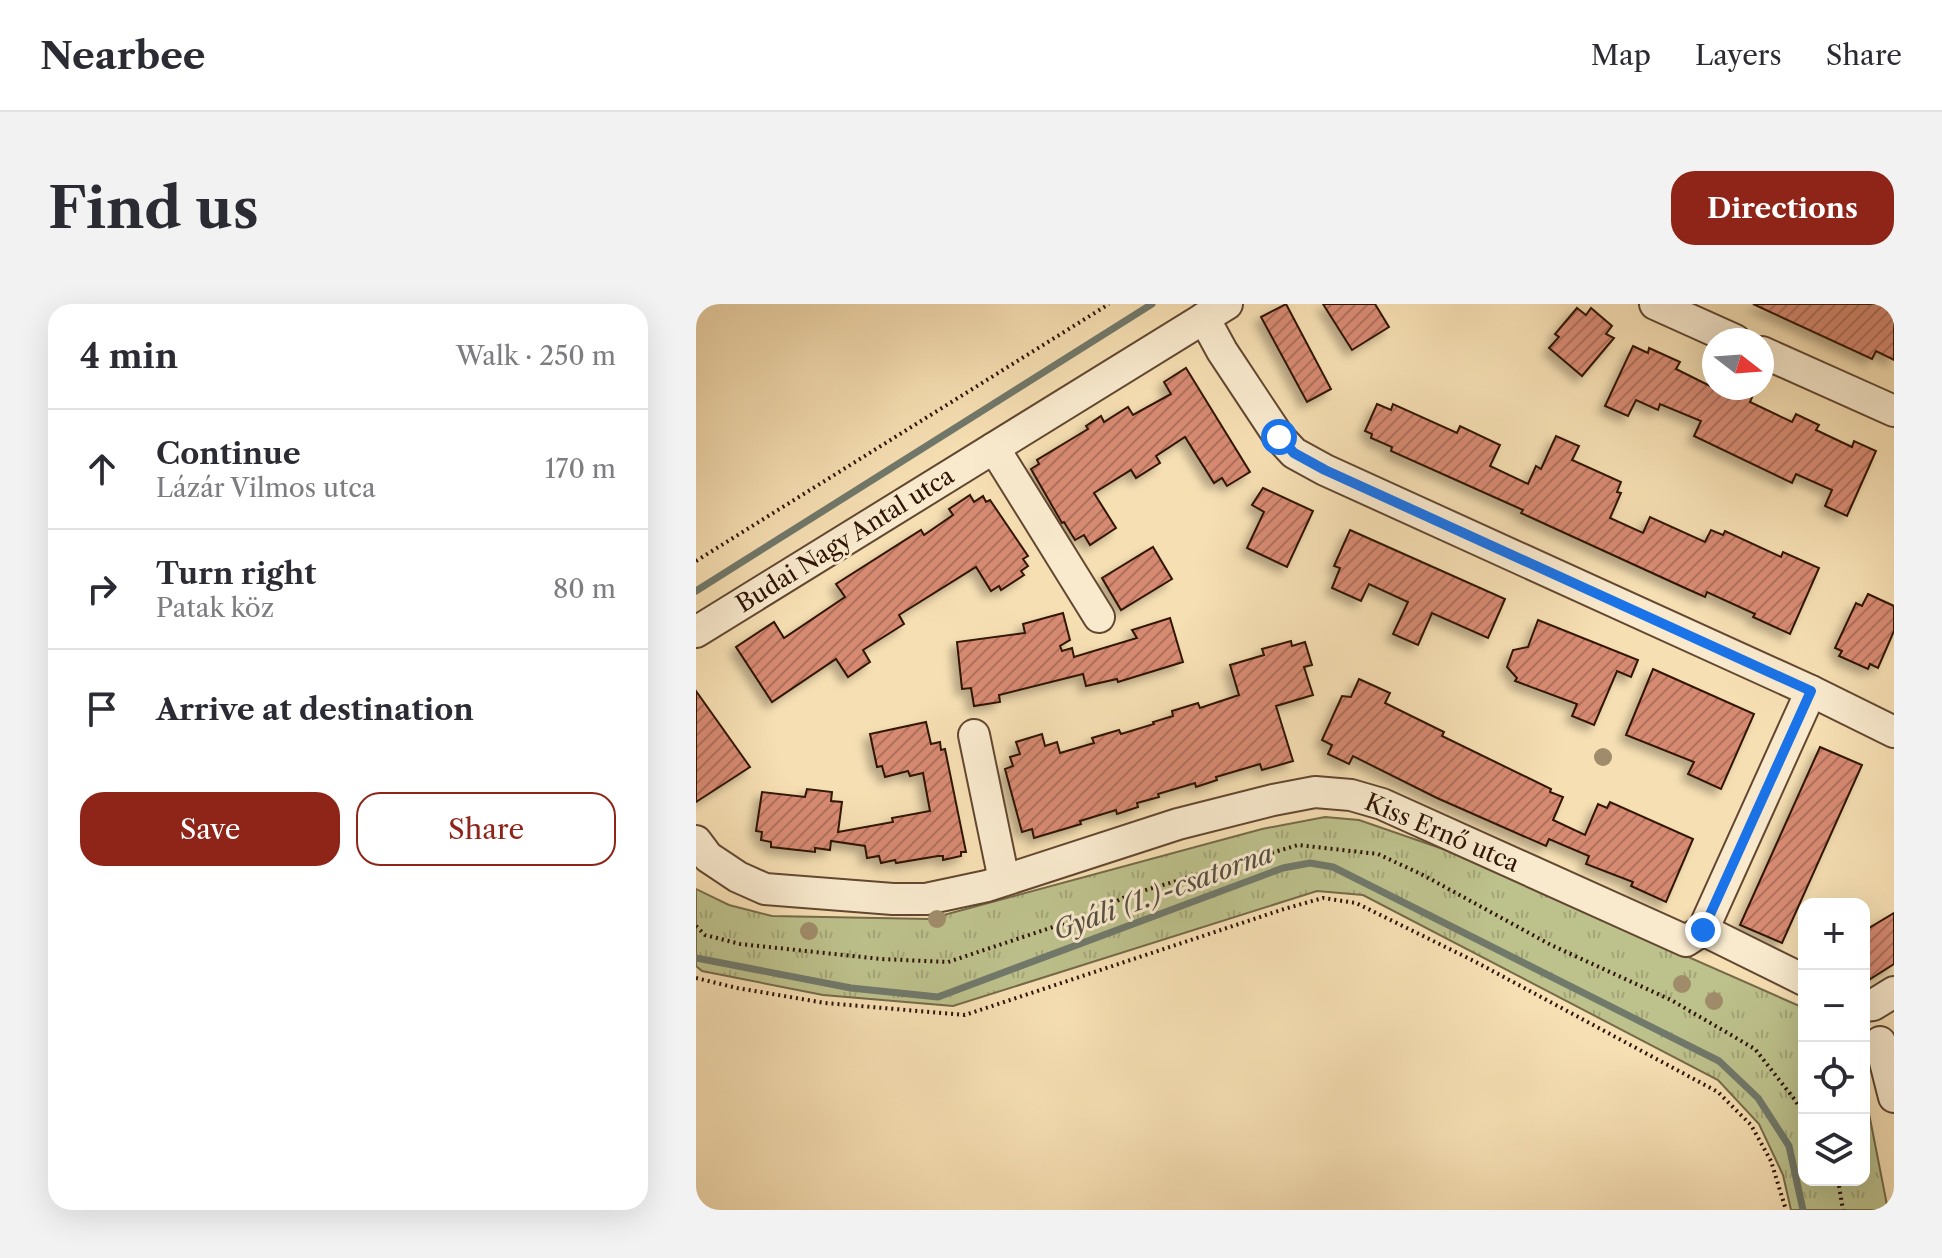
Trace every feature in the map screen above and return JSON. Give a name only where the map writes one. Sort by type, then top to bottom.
[{"type":"street","points":[[1655,304],[1708,328]]},
{"type":"street","points":[[1215,311],[1263,416],[1294,453],[1894,732]]},
{"type":"street","name":"Budai Nagy Antal utca","points":[[696,632],[1215,311]]},
{"type":"street","points":[[1774,357],[1894,411]]},
{"type":"street","points":[[994,448],[1099,617]]},
{"type":"street","points":[[1694,936],[1811,691]]},
{"type":"street","points":[[974,735],[1004,880]]},
{"type":"street","name":"Kiss Ernő utca","points":[[696,841],[708,857],[738,877],[765,889],[926,899],[1004,880],[1178,824],[1273,800],[1315,792],[1351,795],[1382,804],[1798,978]]},
{"type":"street","points":[[1880,1042],[1894,1097]]},
{"type":"path","points":[[696,561],[1109,304]]},
{"type":"path","points":[[696,926],[705,935],[740,944],[881,959],[948,962],[1086,916],[1129,895],[1298,845],[1378,854],[1551,945],[1671,1000],[1755,1049],[1803,1114]]},
{"type":"path","points":[[696,978],[825,1003],[965,1015],[1284,909],[1323,898],[1356,903],[1474,961],[1718,1092],[1751,1125],[1771,1161],[1786,1210]]},
{"type":"path","points":[[1839,1186],[1843,1210]]},
{"type":"green space","points":[[1325,817],[1359,820],[1443,849],[1798,1005],[1798,1186],[1870,1186],[1870,1118],[1888,1210],[1791,1210],[1783,1175],[1759,1124],[1718,1080],[1363,895],[1317,891],[953,1006],[823,995],[702,971],[696,966],[696,889],[729,905],[772,916],[929,919],[1262,829]]},
{"type":"building","points":[[1286,304],[1331,389],[1307,402],[1261,317]]},
{"type":"building","points":[[1323,304],[1375,304],[1389,327],[1352,350]]},
{"type":"building","points":[[1753,304],[1894,304],[1894,360],[1876,351],[1872,359]]},
{"type":"building","points":[[1577,308],[1586,315],[1591,308],[1612,326],[1606,334],[1614,338],[1582,376],[1549,348],[1559,337],[1555,334]]},
{"type":"building","points":[[1633,346],[1648,353],[1649,348],[1680,362],[1676,369],[1702,382],[1702,400],[1751,400],[1792,422],[1796,414],[1819,425],[1816,430],[1852,447],[1854,441],[1876,451],[1847,516],[1825,506],[1832,490],[1796,474],[1792,483],[1694,436],[1701,421],[1660,404],[1658,410],[1636,400],[1628,416],[1605,406]]},
{"type":"building","points":[[1186,368],[1250,472],[1227,486],[1222,478],[1214,483],[1185,437],[1156,456],[1160,463],[1136,478],[1131,470],[1094,493],[1116,528],[1090,545],[1084,535],[1075,540],[1031,469],[1039,464],[1037,460],[1088,429],[1086,426],[1101,416],[1104,422],[1128,407],[1133,415],[1171,394],[1164,382]]},
{"type":"building","points":[[1377,404],[1391,410],[1393,404],[1457,433],[1460,426],[1500,445],[1490,466],[1528,484],[1536,466],[1541,469],[1556,436],[1579,446],[1572,460],[1621,482],[1617,492],[1621,493],[1610,518],[1643,533],[1650,517],[1705,542],[1711,530],[1723,535],[1725,531],[1781,557],[1783,552],[1819,568],[1790,634],[1753,617],[1755,614],[1707,592],[1705,597],[1391,451],[1392,447],[1371,438],[1372,434],[1365,431]]},
{"type":"building","points":[[1263,488],[1313,511],[1287,567],[1247,548],[1264,512],[1252,505]]},
{"type":"building","points":[[970,495],[974,502],[983,496],[986,502],[990,500],[1028,556],[1023,559],[1028,566],[1021,571],[1024,575],[1001,590],[999,586],[991,591],[976,567],[899,615],[904,624],[863,650],[870,662],[848,677],[836,659],[772,702],[736,647],[774,622],[784,638],[845,597],[836,584],[921,530],[924,535],[953,515],[949,509]]},
{"type":"building","points":[[1350,530],[1505,599],[1488,638],[1432,613],[1418,645],[1393,634],[1408,602],[1369,584],[1361,601],[1332,588],[1340,568],[1334,566]]},
{"type":"building","points":[[1153,547],[1172,579],[1121,610],[1102,578]]},
{"type":"building","points":[[1868,594],[1894,606],[1894,631],[1878,668],[1870,664],[1868,669],[1839,656],[1842,651],[1835,648],[1856,603],[1862,606]]},
{"type":"building","points":[[1063,613],[1070,640],[1060,646],[1062,651],[1072,648],[1074,657],[1137,638],[1132,630],[1170,618],[1183,662],[1118,682],[1117,679],[1086,686],[1083,674],[999,695],[1000,702],[974,706],[971,688],[962,689],[957,642],[1025,633],[1023,624]]},
{"type":"building","points":[[1538,620],[1638,660],[1631,677],[1617,671],[1594,725],[1572,716],[1577,704],[1515,681],[1517,678],[1507,667],[1513,650],[1528,647]]},
{"type":"building","points":[[1291,641],[1292,646],[1305,642],[1312,665],[1304,667],[1313,695],[1276,706],[1293,761],[1262,770],[1260,764],[1216,777],[1217,780],[1196,787],[1195,783],[1158,794],[1159,797],[1137,803],[1138,807],[1117,814],[1116,810],[1034,838],[1032,829],[1022,832],[1005,769],[1013,766],[1010,757],[1020,754],[1016,742],[1042,734],[1045,746],[1057,742],[1060,753],[1094,743],[1092,738],[1119,730],[1121,734],[1154,724],[1173,716],[1172,711],[1198,703],[1200,708],[1239,695],[1230,665],[1264,655],[1262,649]]},
{"type":"building","points":[[1653,669],[1754,714],[1721,789],[1688,774],[1694,762],[1626,735]]},
{"type":"building","points":[[1359,679],[1390,693],[1385,703],[1444,732],[1442,736],[1563,797],[1553,820],[1585,835],[1598,804],[1607,808],[1610,802],[1693,839],[1666,902],[1631,886],[1633,882],[1586,864],[1589,856],[1549,839],[1546,846],[1437,798],[1353,756],[1349,764],[1328,754],[1332,745],[1322,740],[1342,696],[1351,697]]},
{"type":"building","points":[[696,691],[750,767],[696,802]]},
{"type":"building","points":[[926,722],[931,744],[940,742],[941,750],[945,749],[966,852],[961,852],[961,856],[943,860],[943,856],[938,856],[881,863],[879,856],[867,858],[865,846],[831,841],[830,850],[815,848],[815,852],[771,847],[771,842],[761,840],[762,832],[756,831],[762,792],[805,797],[807,789],[832,792],[831,801],[842,802],[838,832],[893,822],[892,818],[930,811],[923,773],[910,776],[908,771],[885,777],[882,766],[877,767],[870,734]]},
{"type":"building","points":[[1820,747],[1862,765],[1802,898],[1798,898],[1798,907],[1782,943],[1740,925]]},
{"type":"building","points":[[1894,913],[1894,964],[1870,979],[1870,970],[1870,927]]},
{"type":"waterway","points":[[696,591],[1152,304]]},
{"type":"waterway","name":"Gyáli (1.)-csatorna","points":[[696,958],[851,988],[938,997],[1283,868],[1310,863],[1333,867],[1719,1061],[1758,1098],[1789,1146],[1803,1210]]},
{"type":"route","points":[[1279,437],[1294,453],[1325,470],[1811,691],[1703,930]]}]
